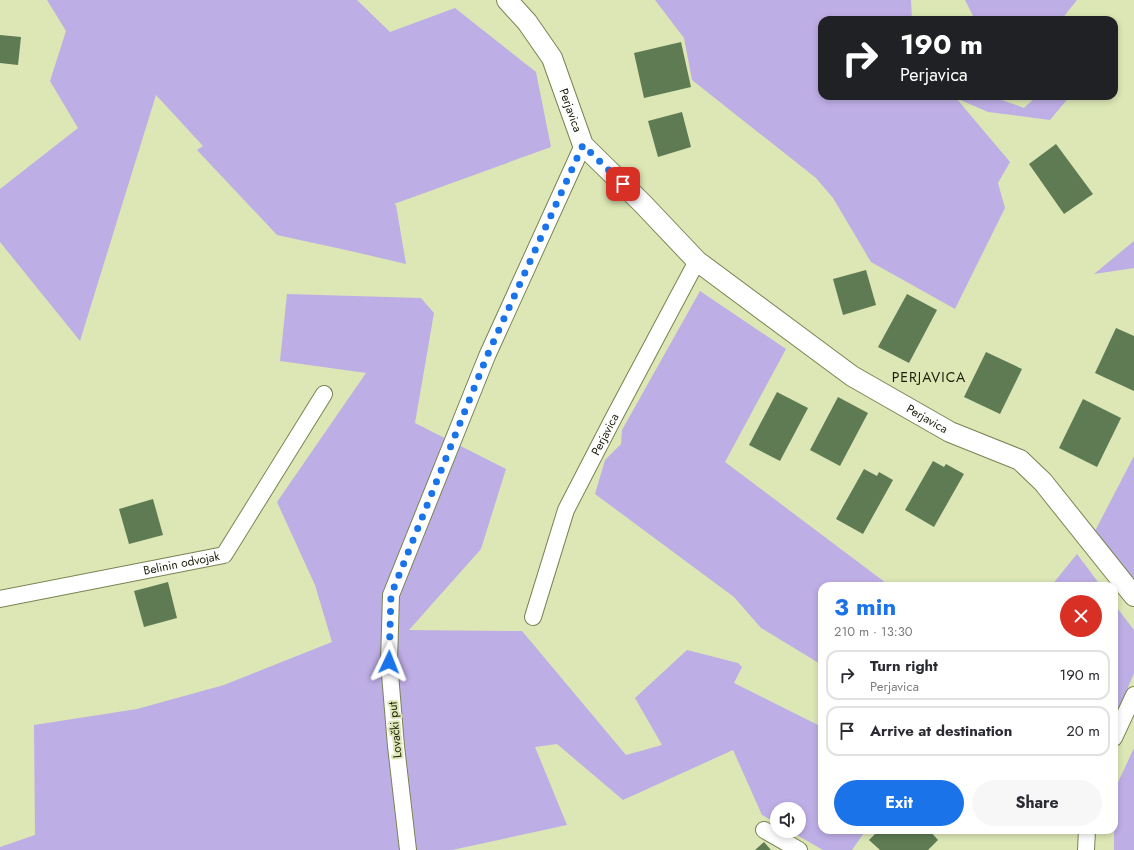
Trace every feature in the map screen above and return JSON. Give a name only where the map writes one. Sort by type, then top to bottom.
[{"type":"street","name":"Perjavica","points":[[507,0],[526,22],[552,58],[583,145],[643,204],[697,262],[852,376],[950,432],[1020,460],[1043,482],[1134,596]]},
{"type":"street","name":"Lovački put","points":[[408,850],[396,746],[389,662],[391,595],[487,356],[583,145]]},
{"type":"street","name":"Perjavica","points":[[533,617],[566,510],[697,262]]},
{"type":"street","name":"Belinin odvojak","points":[[0,599],[224,554],[324,394]]},
{"type":"street","points":[[1118,730],[1134,695]]},
{"type":"street","points":[[764,830],[799,850]]},
{"type":"street","points":[[1086,850],[1087,834]]},
{"type":"shaded area","points":[[47,0],[357,0],[390,32],[455,8],[536,72],[551,147],[394,204],[396,205],[406,264],[277,235],[197,150],[203,146],[156,95],[80,341],[0,242],[0,189],[78,128],[50,81],[66,31]]},
{"type":"shaded area","points":[[655,0],[911,0],[912,16],[818,16],[818,100],[958,100],[1010,162],[998,183],[1005,208],[955,309],[871,262],[833,198],[816,178],[692,80],[684,38]]},
{"type":"shaded area","points":[[965,0],[1077,0],[1064,16],[973,16]]},
{"type":"shaded area","points":[[961,100],[1002,100],[1024,108],[1033,100],[1067,100],[1050,120],[988,112]]},
{"type":"shaded area","points":[[1134,241],[1134,268],[1094,274]]},
{"type":"shaded area","points":[[700,291],[786,349],[725,462],[885,582],[818,582],[818,663],[761,628],[734,597],[595,494],[605,460],[621,444],[622,430]]},
{"type":"shaded area","points":[[287,294],[421,298],[434,313],[415,423],[506,469],[481,549],[409,630],[522,631],[626,755],[662,745],[635,698],[687,650],[738,663],[742,667],[734,683],[818,725],[818,834],[863,834],[852,850],[823,850],[802,838],[806,838],[806,802],[770,802],[770,819],[762,815],[733,750],[623,800],[557,744],[535,747],[567,825],[452,850],[0,850],[0,847],[35,835],[34,725],[137,709],[224,685],[332,642],[315,585],[277,502],[366,373],[280,361]]},
{"type":"shaded area","points":[[1134,456],[1134,581],[1094,533]]},
{"type":"shaded area","points":[[1077,554],[1098,582],[1054,582]]},
{"type":"shaded area","points":[[1118,609],[1134,630],[1134,673],[1118,712]]},
{"type":"shaded area","points":[[1134,748],[1134,850],[1114,850],[1114,834],[1118,834],[1118,782]]},
{"type":"building","points":[[0,35],[21,37],[18,65],[0,63]]},
{"type":"building","points":[[681,42],[691,87],[644,98],[634,53]]},
{"type":"building","points":[[682,112],[691,147],[658,157],[648,121]]},
{"type":"building","points":[[1056,144],[1093,194],[1064,214],[1029,164]]},
{"type":"building","points":[[866,270],[876,305],[843,315],[833,279]]},
{"type":"building","points":[[907,294],[937,310],[909,363],[878,347]]},
{"type":"building","points":[[1116,328],[1134,336],[1134,391],[1095,373]]},
{"type":"building","points":[[986,352],[1022,369],[1000,414],[964,397]]},
{"type":"building","points":[[777,392],[808,408],[780,461],[749,445]]},
{"type":"building","points":[[838,397],[868,413],[840,466],[810,450]]},
{"type":"building","points":[[1083,399],[1121,418],[1097,467],[1059,448]]},
{"type":"building","points":[[933,461],[944,467],[946,464],[964,474],[934,527],[905,510]]},
{"type":"building","points":[[864,469],[877,476],[879,472],[893,480],[863,534],[836,519]]},
{"type":"building","points":[[153,499],[163,535],[129,544],[119,509]]},
{"type":"building","points":[[168,582],[177,618],[144,627],[134,591]]},
{"type":"building","points":[[875,834],[933,834],[938,840],[928,850],[880,850],[869,840]]},
{"type":"building","points":[[764,842],[771,850],[755,850]]},
{"type":"district","name":"PERJAVICA","points":[[929,377]]},
{"type":"route","points":[[389,662],[391,595],[487,356],[583,145],[623,184]]}]
